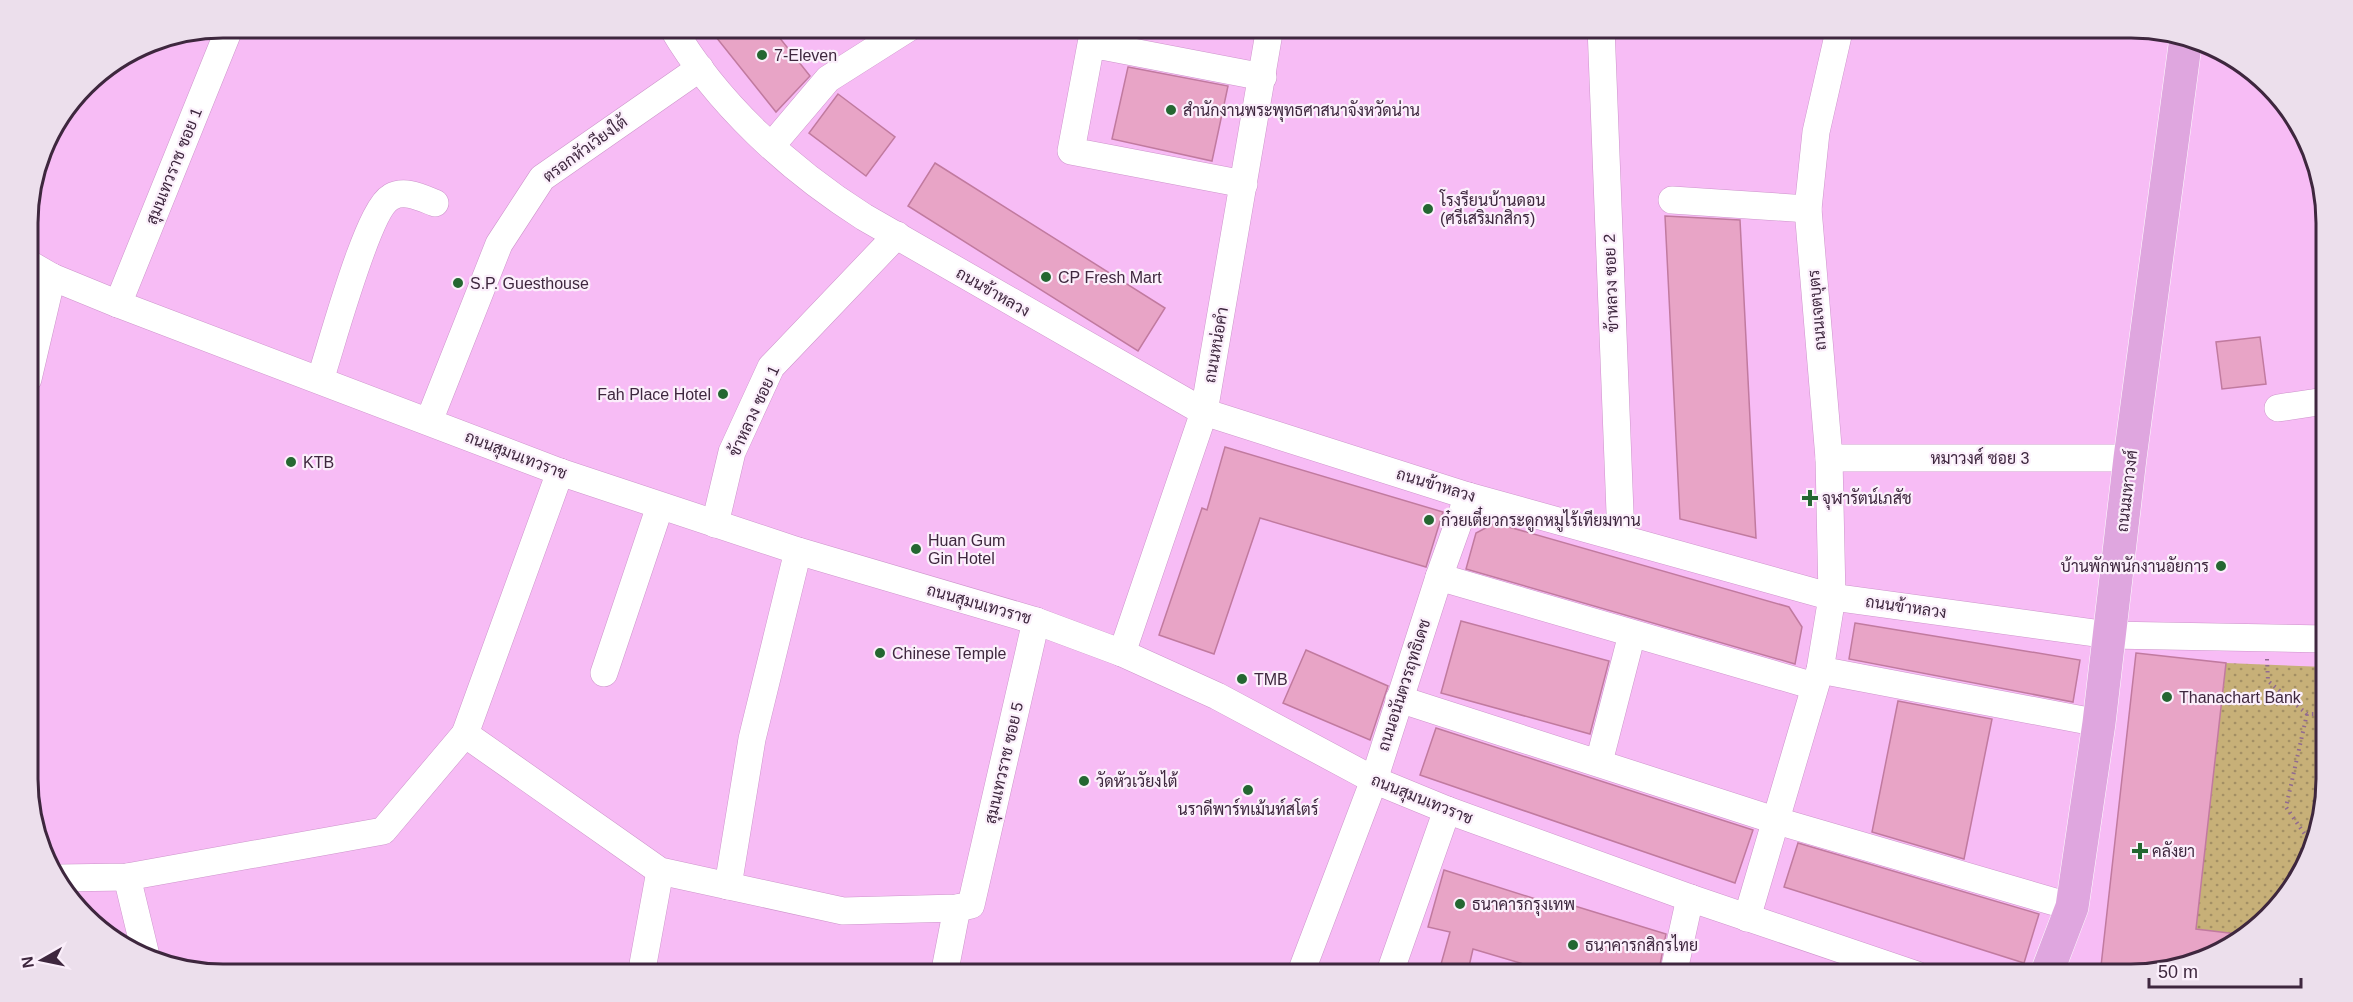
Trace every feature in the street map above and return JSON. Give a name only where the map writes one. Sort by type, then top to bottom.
[{"type":"main road","name":"ถนนมหาวงศ์","points":[[2050,964],[2072,907],[2099,723],[2130,458],[2185,46]]},
{"type":"street","name":"สุมนเทวราช ซอย 1","points":[[118,304],[226,38]]},
{"type":"street","name":"ถนนข้าหลวง","points":[[683,38],[700,68],[772,145],[820,189],[1204,412],[1468,496],[1832,597],[2109,635],[2316,639]]},
{"type":"street","points":[[772,145],[828,79],[893,38]]},
{"type":"street","name":"ถนนหน่อคำ","points":[[1122,653],[1204,412],[1268,38]]},
{"type":"street","name":"ข้าหลวง ซอย 2","points":[[1601,38],[1621,538]]},
{"type":"street","name":"ถนนเจตบุตร","points":[[1747,918],[1817,678],[1832,597],[1829,458],[1808,209],[1816,132],[1837,38]]},
{"type":"street","points":[[1244,184],[1071,151],[1091,44],[1263,77]]},
{"type":"street","name":"ตรอกหัวเวียงใต้","points":[[429,421],[499,244],[542,178],[700,68]]},
{"type":"street","points":[[320,380],[367,235],[381,208],[390,197],[399,194],[415,195],[435,203]]},
{"type":"street","points":[[1672,200],[1808,209]]},
{"type":"street","name":"ข้าหลวง ซอย 1","points":[[715,524],[732,452],[771,367],[897,235]]},
{"type":"street","name":"ถนนสุมนเทวราช","points":[[38,269],[52,277],[118,304],[560,472],[798,551],[1036,621],[1122,653],[1217,696],[1374,780],[1447,810],[1690,898],[1884,964]]},
{"type":"street","points":[[38,336],[52,277]]},
{"type":"street","points":[[2278,408],[2316,402]]},
{"type":"street","name":"หมาวงศ์ ซอย 3","points":[[1829,458],[2130,458]]},
{"type":"street","points":[[66,878],[127,877],[383,831],[465,734],[560,472]]},
{"type":"street","name":"ถนนอนันตวรฤทธิเดช","points":[[1304,964],[1374,780],[1439,577],[1468,496]]},
{"type":"street","points":[[604,673],[660,506]]},
{"type":"street","points":[[728,886],[752,739],[798,551]]},
{"type":"street","points":[[1439,577],[1632,634],[1817,678],[2099,723]]},
{"type":"street","name":"สุมนเทวราช ซอย 5","points":[[947,964],[964,907],[1036,621]]},
{"type":"street","points":[[1599,762],[1632,634]]},
{"type":"street","points":[[1400,699],[1777,821],[2072,907]]},
{"type":"street","points":[[465,734],[660,871],[843,911],[964,907]]},
{"type":"street","points":[[1393,964],[1447,810]]},
{"type":"street","points":[[643,964],[660,871]]},
{"type":"street","points":[[127,877],[144,946]]},
{"type":"street","points":[[1675,964],[1690,898]]},
{"type":"path","points":[[2267,638],[2268,681],[2307,714],[2316,714]]},
{"type":"path","points":[[2307,714],[2286,807],[2307,837]]},
{"type":"shaded area","points":[[2226,663],[2316,667],[2314,803],[2306,839],[2291,872],[2269,901],[2233,933],[2196,929]]},
{"type":"building","name":"7-Eleven","points":[[717,38],[780,38],[810,76],[776,112]]},
{"type":"building","name":"สำนักงานพระพุทธศาสนาจังหวัดน่าน","points":[[1128,67],[1228,86],[1212,161],[1112,139]]},
{"type":"building","points":[[838,94],[895,137],[866,176],[809,133]]},
{"type":"building","points":[[935,163],[1165,308],[1138,351],[908,206]]},
{"type":"building","points":[[1665,216],[1740,220],[1756,538],[1680,519]]},
{"type":"building","points":[[2260,337],[2266,384],[2222,389],[2216,342]]},
{"type":"building","points":[[1225,447],[1443,512],[1426,567],[1260,518],[1214,654],[1159,635],[1202,508],[1207,510]]},
{"type":"building","points":[[1495,523],[1789,607],[1802,627],[1795,664],[1466,569],[1476,533]]},
{"type":"building","points":[[1461,621],[1609,661],[1590,734],[1441,693]]},
{"type":"building","points":[[1855,623],[2080,660],[2073,702],[1849,659]]},
{"type":"building","points":[[1306,650],[1388,686],[1370,740],[1283,703]]},
{"type":"building","points":[[2136,653],[2226,663],[2196,929],[2232,933],[2190,955],[2166,961],[2142,964],[2101,964]]},
{"type":"building","points":[[1898,701],[1992,719],[1964,859],[1872,832]]},
{"type":"building","points":[[1436,728],[1753,830],[1735,883],[1420,775]]},
{"type":"building","points":[[1798,843],[2039,914],[2024,963],[1784,887]]},
{"type":"building","points":[[1444,870],[1564,908],[1565,903],[1666,934],[1660,964],[1524,964],[1473,949],[1470,964],[1441,964],[1450,932],[1428,927]]},
{"type":"place","name":"7-Eleven","points":[[762,55]]},
{"type":"place","name":"สำนักงานพระพุทธศาสนาจังหวัดน่าน","points":[[1171,110]]},
{"type":"place","name":"โรงรียนบ้านดอน (ศรีเสริมกสิกร)","points":[[1428,209]]},
{"type":"place","name":"CP Fresh Mart","points":[[1046,277]]},
{"type":"place","name":"S.P. Guesthouse","points":[[458,283]]},
{"type":"place","name":"Fah Place Hotel","points":[[723,394]]},
{"type":"place","name":"KTB","points":[[291,462]]},
{"type":"place","name":"จุฬารัตน์เภสัช","points":[[1810,498]]},
{"type":"place","name":"ก๋วยเตี๋ยวกระดูกหมูไร้เทียมทาน","points":[[1429,520]]},
{"type":"place","name":"Huan Gum Gin Hotel","points":[[916,549]]},
{"type":"place","name":"บ้านพักพนักงานอัยการ","points":[[2221,566]]},
{"type":"place","name":"Chinese Temple","points":[[880,653]]},
{"type":"place","name":"TMB","points":[[1242,679]]},
{"type":"place","name":"Thanachart Bank","points":[[2167,697]]},
{"type":"place","name":"วัดหัวเวัยงไต้","points":[[1084,781]]},
{"type":"place","name":"นราดีพาร์ทเม้นท์สโตร์","points":[[1248,790]]},
{"type":"place","name":"คลังยา","points":[[2140,851]]},
{"type":"place","name":"ธนาคารกรุงเทพ","points":[[1460,904]]},
{"type":"place","name":"ธนาคารกสิกรไทย","points":[[1573,945]]}]
